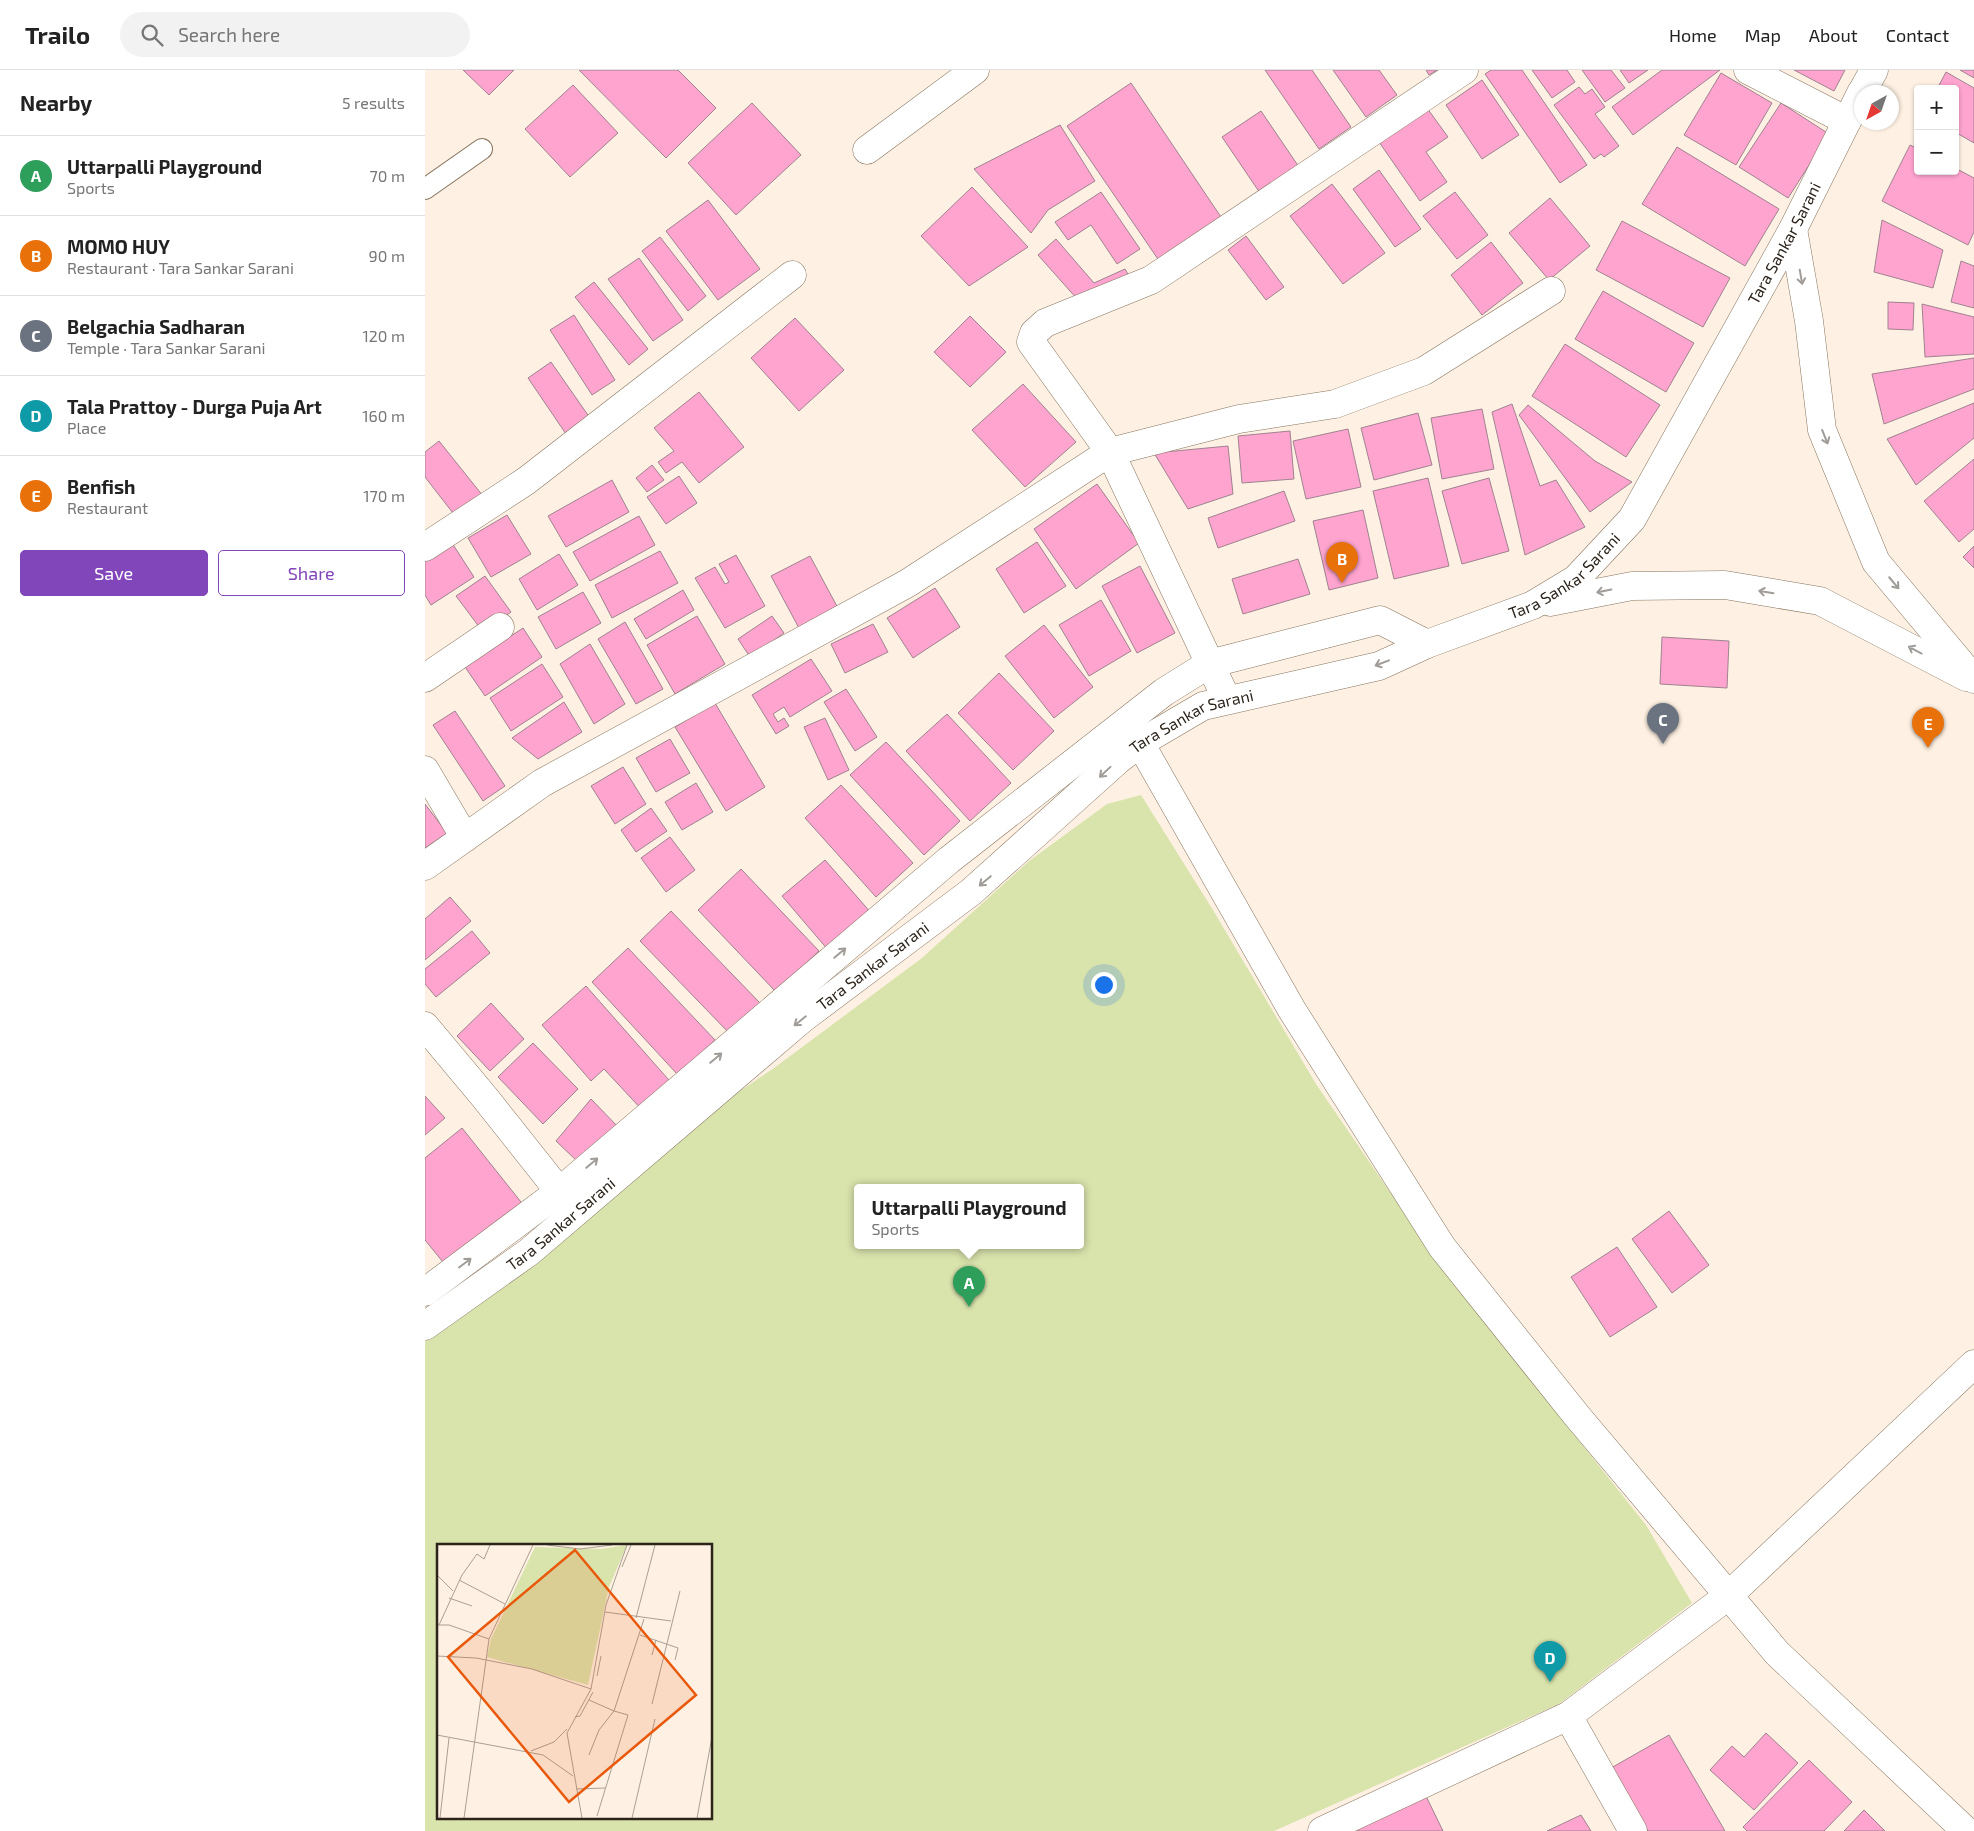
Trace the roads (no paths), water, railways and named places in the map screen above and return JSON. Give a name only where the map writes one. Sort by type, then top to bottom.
[{"type":"street","points":[[867,150],[975,70]]},
{"type":"street","points":[[1227,700],[1109,452],[1031,342],[1033,333],[1045,323],[1151,280],[1464,70]]},
{"type":"street","points":[[1748,70],[1847,121]]},
{"type":"street","name":"Tara Sankar Sarani","points":[[1866,85],[1874,70]]},
{"type":"street","name":"Tara Sankar Sarani","points":[[425,1326],[529,1252],[567,1201],[802,1019],[971,892],[1118,760],[1140,743],[1203,706],[1379,666],[1427,644],[1533,605],[1576,579],[1632,520],[1793,229],[1854,108]]},
{"type":"street","points":[[1793,229],[1809,321],[1822,430],[1877,562],[1974,680]]},
{"type":"street","points":[[425,547],[526,481],[792,275]]},
{"type":"street","points":[[425,866],[542,783],[908,583],[1109,452],[1239,419],[1335,404],[1425,371],[1551,291]]},
{"type":"street","points":[[1533,605],[1632,586],[1725,585],[1820,601],[1974,680]]},
{"type":"street","points":[[425,1292],[567,1201],[949,860],[1164,692],[1209,664],[1381,620],[1427,644]]},
{"type":"street","points":[[425,678],[500,627]]},
{"type":"street","points":[[1140,743],[1292,1010],[1442,1247],[1577,1416],[1777,1654],[1966,1831]]},
{"type":"street","points":[[425,770],[465,838]]},
{"type":"street","points":[[425,1026],[567,1201]]},
{"type":"street","points":[[1322,1831],[1568,1716],[1728,1596],[1974,1364]]},
{"type":"street","points":[[1568,1716],[1633,1831]]},
{"type":"lane","points":[[425,189],[483,148]]},
{"type":"place","name":"MOMO HUY","points":[[1342,583]]},
{"type":"place","name":"Belgachia Sadharan","points":[[1663,744]]},
{"type":"place","name":"Benfish","points":[[1928,748]]},
{"type":"place","name":"Uttarpalli Playground","points":[[969,1307]]},
{"type":"place","name":"Tala Prattoy - Durga Puja Art","points":[[1550,1682]]}]
